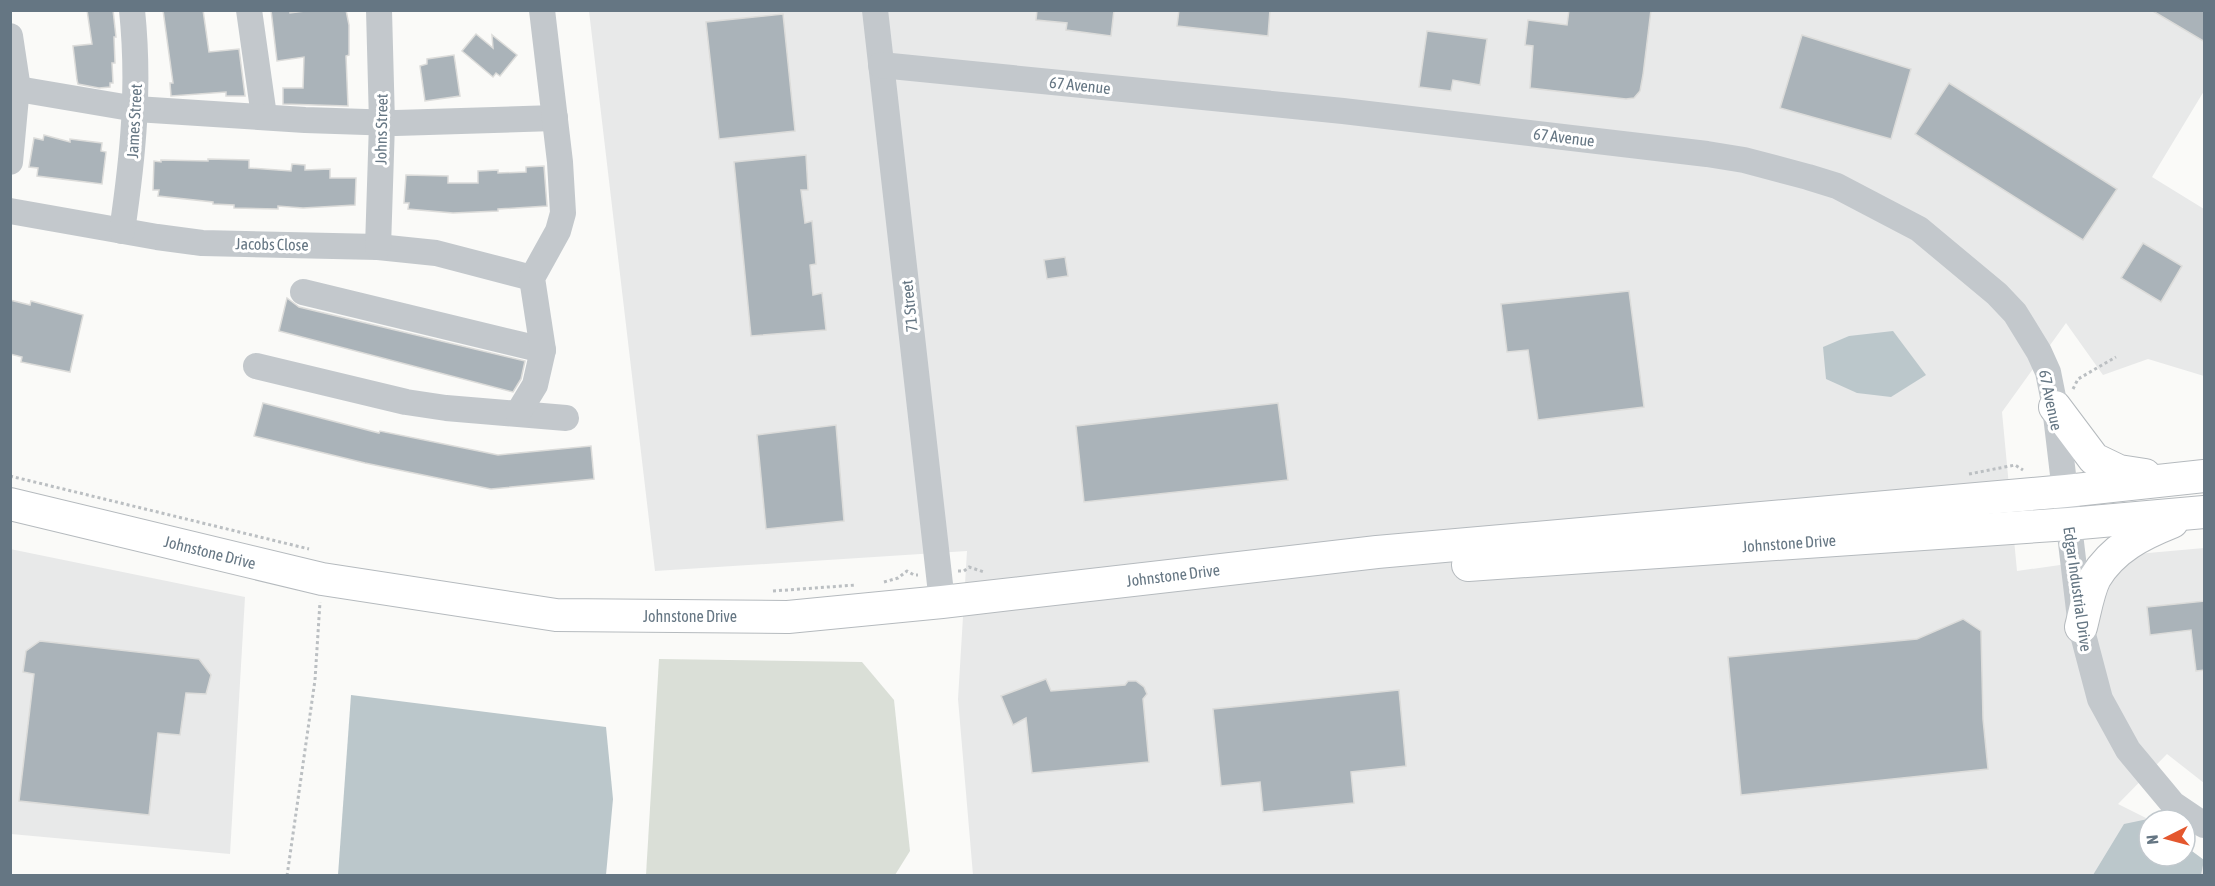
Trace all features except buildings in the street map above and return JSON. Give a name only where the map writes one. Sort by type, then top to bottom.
[{"type":"main road","points":[[2064,400],[2094,459],[2119,471],[2169,480]]},
{"type":"main road","name":"Johnstone Drive","points":[[10,504],[322,579],[556,615],[788,617],[942,602],[1377,552],[2205,476]]},
{"type":"main road","points":[[2081,627],[2094,579],[2113,554],[2141,535],[2200,512]]},
{"type":"main road","name":"Johnstone Drive","points":[[1377,552],[1419,568],[2069,524],[2200,512]]},
{"type":"street","name":"James Street","points":[[122,231],[133,154],[136,109],[132,10]]},
{"type":"street","points":[[249,10],[264,116]]},
{"type":"street","name":"Johns Street","points":[[378,247],[382,123],[379,10]]},
{"type":"street","points":[[518,413],[535,385],[543,350],[532,278],[558,231],[563,213],[560,162],[542,10]]},
{"type":"street","name":"71 Street","points":[[875,10],[942,602]]},
{"type":"street","points":[[10,36],[18,89],[10,162]]},
{"type":"street","name":"67 Avenue","points":[[881,65],[1343,111],[1707,154],[1744,160],[1838,186],[1919,229],[1997,294],[2015,313],[2064,400],[2066,490]]},
{"type":"street","points":[[18,89],[136,109],[382,123],[555,118]]},
{"type":"street","name":"Jacobs Close","points":[[10,211],[202,243],[378,247],[436,253],[532,278]]},
{"type":"street","points":[[303,292],[543,350]]},
{"type":"street","points":[[256,366],[406,402],[446,408],[566,418]]},
{"type":"street","name":"Edgar Industrial Drive","points":[[2066,490],[2081,627],[2100,699],[2128,750],[2174,804],[2205,825]]},
{"type":"path","points":[[2064,400],[2078,379],[2116,357]]},
{"type":"path","points":[[10,476],[310,550]]},
{"type":"path","points":[[874,583],[892,580],[907,571],[914,575]]},
{"type":"path","points":[[287,876],[315,680],[322,579]]},
{"type":"path","points":[[763,592],[863,584]]},
{"type":"shaded area","points":[[589,11],[2204,11],[2204,91],[2152,177],[2204,209],[2204,376],[2148,359],[2103,375],[2066,323],[2002,412],[2017,571],[2137,554],[2204,548],[2204,783],[2167,754],[2118,804],[2137,814],[2137,868],[2197,868],[2197,855],[2204,860],[2204,875],[973,875],[958,699],[967,551],[655,571]]},
{"type":"shaded area","points":[[1893,331],[1926,375],[1891,397],[1857,393],[1826,379],[1823,347],[1849,336]]},
{"type":"shaded area","points":[[10,549],[245,597],[230,854],[11,834]]},
{"type":"shaded area","points":[[659,659],[862,662],[894,700],[910,851],[895,875],[646,875]]},
{"type":"shaded area","points":[[351,695],[606,727],[613,799],[606,875],[338,875]]},
{"type":"shaded area","points":[[2137,821],[2137,868],[2197,868],[2197,855],[2204,860],[2201,875],[2093,875],[2124,824]]}]
